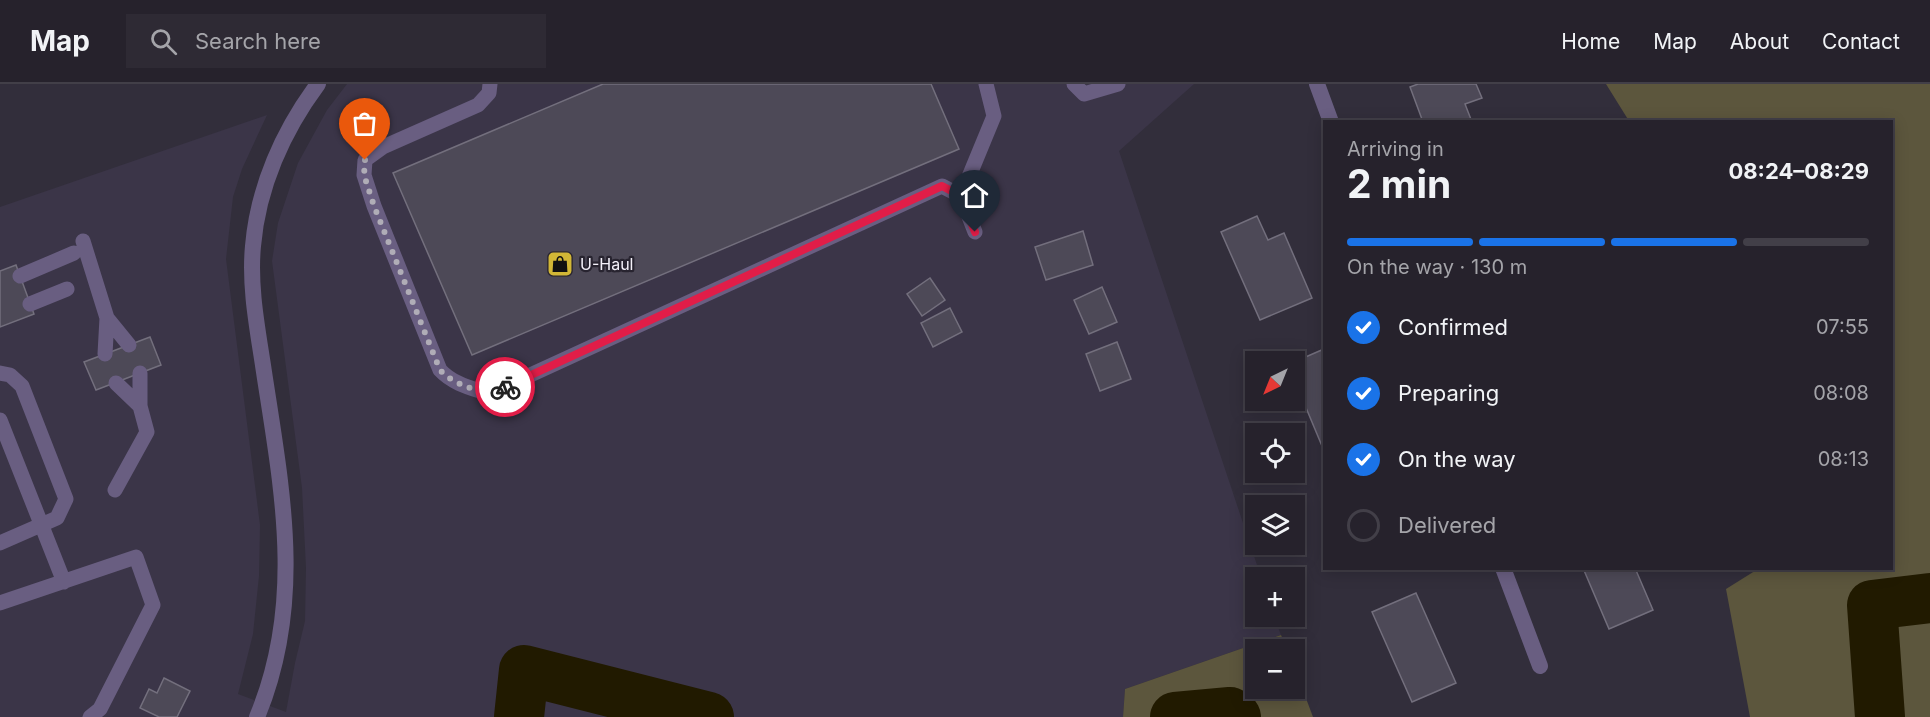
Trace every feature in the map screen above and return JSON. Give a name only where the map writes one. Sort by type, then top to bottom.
[{"type":"street","points":[[257,717],[270,678],[280,630],[287,556],[283,493],[254,306],[252,247],[268,176],[292,123],[318,84]]},
{"type":"street","points":[[1317,84],[1330,120]]},
{"type":"street","points":[[1504,570],[1540,666]]},
{"type":"lane","points":[[490,84],[489,93],[478,105],[383,147],[365,160],[364,175],[374,206],[440,370],[447,377],[462,385],[489,394],[942,186],[961,196],[975,232]]},
{"type":"lane","points":[[961,196],[994,116],[986,84]]},
{"type":"lane","points":[[1074,84],[1084,94],[1118,84]]},
{"type":"lane","points":[[20,276],[79,247],[108,318],[129,345]]},
{"type":"lane","points":[[30,304],[68,289]]},
{"type":"lane","points":[[105,354],[108,318]]},
{"type":"lane","points":[[0,373],[10,375],[22,386],[66,499],[57,518],[0,543]]},
{"type":"lane","points":[[115,489],[147,432],[140,406],[140,373]]},
{"type":"lane","points":[[116,383],[140,406]]},
{"type":"lane","points":[[0,420],[64,582]]},
{"type":"lane","points":[[0,603],[136,557],[153,605],[100,709],[90,717]]},
{"type":"shaded area","points":[[347,84],[1194,84],[1119,151],[1245,529],[1245,555],[1254,555],[1258,567],[1245,567],[1245,627],[1278,627],[1281,635],[1269,639],[1245,639],[1245,647],[1125,689],[1123,717],[0,717],[0,207],[267,115],[242,169],[233,197],[226,259],[260,525],[259,576],[253,634],[238,694],[286,712],[305,621],[306,568],[302,488],[272,261],[278,223],[298,163],[327,110]]},
{"type":"shaded area","points":[[1606,84],[1930,84],[1930,717],[1750,717],[1726,589],[1756,570],[1893,570],[1893,120],[1628,120]]},
{"type":"shaded area","points":[[1281,635],[1283,639],[1269,639]]},
{"type":"shaded area","points":[[1245,647],[1245,699],[1305,699],[1305,696],[1313,717],[1123,717],[1125,689]]},
{"type":"building","name":"U-Haul","points":[[603,84],[931,84],[959,149],[472,355],[393,173]]},
{"type":"building","points":[[1418,84],[1476,84],[1482,98],[1465,104],[1471,120],[1422,120],[1410,87]]},
{"type":"building","points":[[1257,216],[1268,240],[1284,233],[1312,298],[1260,320],[1221,232]]},
{"type":"building","points":[[1083,231],[1093,265],[1046,280],[1035,247]]},
{"type":"building","points":[[16,265],[34,314],[0,327],[0,271]]},
{"type":"building","points":[[930,278],[945,300],[922,316],[907,294]]},
{"type":"building","points":[[1102,287],[1117,322],[1089,334],[1074,300]]},
{"type":"building","points":[[950,308],[962,332],[933,347],[921,323]]},
{"type":"building","points":[[150,337],[161,365],[96,390],[84,362]]},
{"type":"building","points":[[1117,342],[1131,379],[1100,391],[1086,354]]},
{"type":"building","points":[[1323,349],[1323,446],[1305,405],[1305,357]]},
{"type":"building","points":[[1584,570],[1636,570],[1653,610],[1609,629]]},
{"type":"building","points":[[1416,593],[1456,683],[1412,702],[1372,612]]},
{"type":"building","points":[[164,678],[190,691],[177,717],[159,717],[140,708],[149,689],[157,693]]},
{"type":"waterway","points":[[1880,717],[1872,605],[1930,598]]},
{"type":"waterway","points":[[519,717],[524,670],[709,717]]},
{"type":"waterway","points":[[1175,717],[1230,712],[1236,717]]},
{"type":"way so far","points":[[365,160],[364,175],[374,206],[440,370],[447,377],[462,385],[489,394],[505,387]]},
{"type":"place","name":"U-Haul","points":[[560,264]]},
{"type":"route","points":[[505,387],[942,186],[961,196],[975,232]]}]
